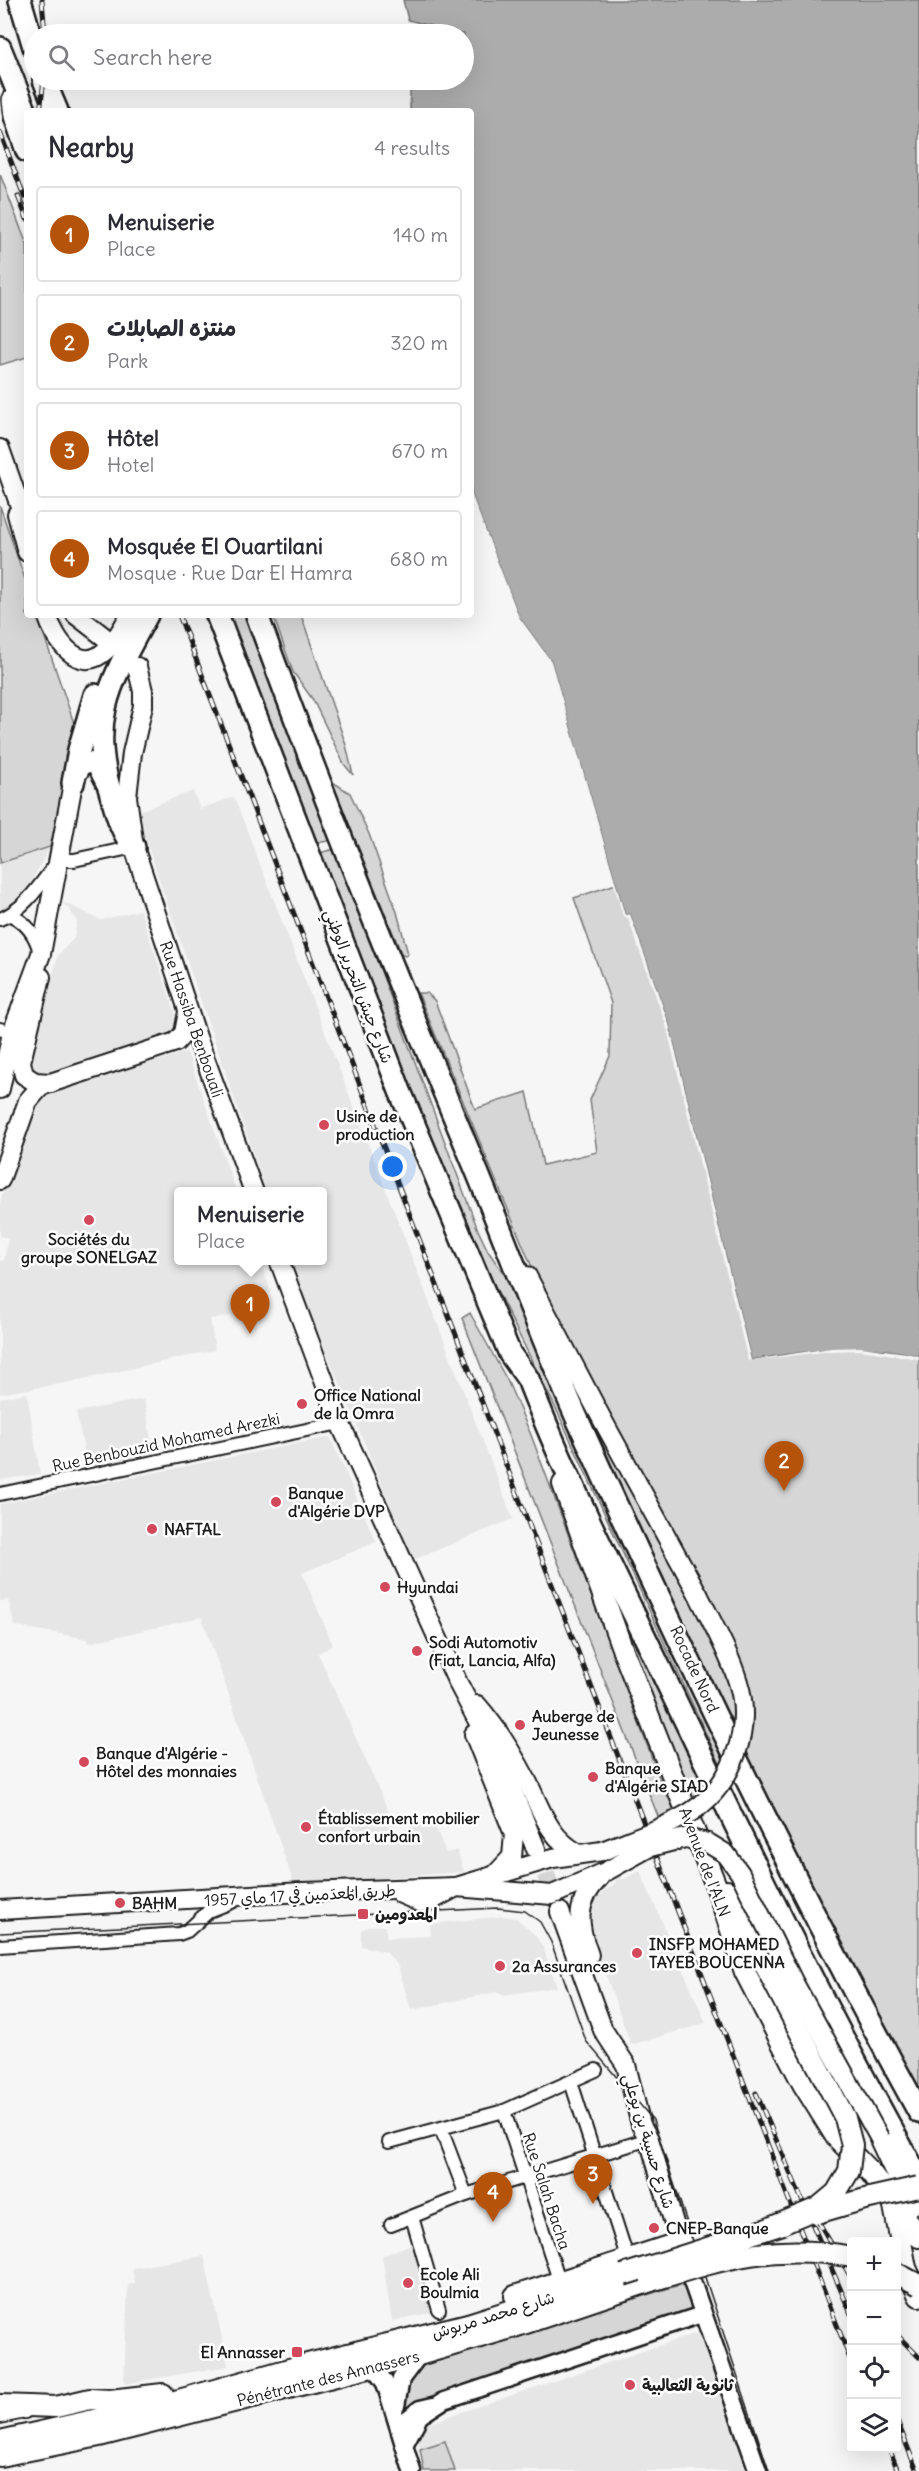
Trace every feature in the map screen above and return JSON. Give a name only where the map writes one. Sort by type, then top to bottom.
[{"type":"highway","points":[[20,0],[27,24]]},
{"type":"highway","points":[[0,48],[24,108]]},
{"type":"highway","points":[[14,84],[14,109],[24,141]]},
{"type":"highway","points":[[48,90],[56,108]]},
{"type":"highway","points":[[73,783],[79,750],[103,673],[129,618]]},
{"type":"highway","points":[[134,847],[123,831],[109,786],[100,744],[102,718],[117,670],[145,618]]},
{"type":"highway","name":"شارع جيش التحرير الوطني","points":[[218,618],[400,1091],[510,1354]]},
{"type":"highway","points":[[258,618],[305,747],[495,1215]]},
{"type":"highway","name":"Rocade Nord","points":[[495,1215],[578,1422],[758,1804],[860,2004],[919,2112]]},
{"type":"highway","name":"Avenue de l'ALN","points":[[510,1354],[553,1455],[632,1676],[692,1826],[745,1972],[836,2137],[871,2173],[919,2237]]},
{"type":"highway","name":"Rocade Nord","points":[[510,1354],[528,1379],[626,1596],[739,1834],[864,2080],[919,2179]]},
{"type":"highway","points":[[692,1826],[845,2118],[852,2145],[849,2171],[836,2193],[818,2208],[772,2227]]},
{"type":"highway","points":[[880,2139],[919,2222]]},
{"type":"highway","points":[[374,2357],[404,2330],[559,2280],[626,2267],[865,2199],[919,2187]]},
{"type":"highway","points":[[894,2204],[906,2268],[919,2296]]},
{"type":"highway","points":[[626,2267],[681,2242]]},
{"type":"highway","name":"Pénétrante des Annassers","points":[[0,2456],[99,2436],[374,2357],[419,2355],[508,2329],[651,2281],[754,2252],[796,2250],[847,2256]]},
{"type":"highway","name":"شارع محمد مربوش","points":[[223,2387],[374,2357],[626,2267]]},
{"type":"highway","points":[[901,2275],[919,2285]]},
{"type":"highway","points":[[0,2405],[56,2407],[90,2399],[110,2400],[223,2387]]},
{"type":"highway","points":[[0,2441],[75,2426],[223,2387]]},
{"type":"main road","points":[[0,449],[24,518]]},
{"type":"main road","points":[[10,480],[24,539]]},
{"type":"main road","points":[[48,618],[56,638],[65,649],[76,656],[89,658],[107,650],[128,618]]},
{"type":"main road","points":[[80,618],[107,639]]},
{"type":"main road","points":[[134,847],[127,797],[132,753],[143,706],[141,680],[137,667]]},
{"type":"main road","points":[[51,1083],[34,1082],[24,1075],[21,1062],[42,972],[41,954],[56,862],[73,783],[82,765],[90,762],[97,766],[102,779],[109,786]]},
{"type":"main road","name":"Rue Hassiba Benbouali","points":[[134,847],[188,1010],[253,1187]]},
{"type":"main road","points":[[0,1089],[6,1031],[41,954]]},
{"type":"main road","points":[[0,1180],[28,1101],[34,1092],[51,1083],[176,1042],[184,1033],[188,1010]]},
{"type":"main road","points":[[456,1887],[489,1879],[536,1862],[602,1851],[660,1828],[692,1811],[727,1775],[739,1748],[743,1716],[739,1684],[699,1594],[602,1419],[495,1215]]},
{"type":"main road","points":[[281,1265],[340,1423],[458,1683],[506,1773],[536,1849]]},
{"type":"main road","points":[[458,1683],[498,1729],[551,1832],[568,1848],[579,1854]]},
{"type":"main road","points":[[458,1683],[477,1744],[514,1834],[512,1857],[489,1879]]},
{"type":"main road","points":[[456,1887],[552,1895],[605,1872],[650,1846],[685,1839],[708,1843],[726,1854],[740,1873],[793,1981],[919,2208]]},
{"type":"main road","points":[[605,1872],[585,1895],[579,1919],[581,1935],[626,2065]]},
{"type":"main road","name":"طريق المُعدَمين في 17 ماي 1957","points":[[0,1910],[456,1887]]},
{"type":"main road","name":"شارع حسيبة بن بوعلي","points":[[560,1912],[603,2030],[626,2065],[641,2125],[649,2139],[681,2242],[688,2273]]},
{"type":"main road","points":[[688,2273],[758,2471]]},
{"type":"main road","points":[[397,2422],[398,2386],[419,2355]]},
{"type":"main road","points":[[374,2357],[385,2383],[412,2471]]},
{"type":"main road","points":[[397,2422],[420,2409],[433,2406]]},
{"type":"street","points":[[6,916],[38,888],[56,862],[134,847]]},
{"type":"street","points":[[6,916],[22,920],[31,931],[41,954]]},
{"type":"street","name":"Rue Benbouzid Mohamed Arezki","points":[[0,1494],[340,1423]]},
{"type":"street","points":[[0,1946],[179,1934],[187,1931],[209,1911],[250,1896]]},
{"type":"street","points":[[389,2142],[504,2111],[596,2070]]},
{"type":"street","points":[[571,2082],[626,2267]]},
{"type":"street","name":"Rue Salah Bacha","points":[[504,2111],[559,2280]]},
{"type":"street","points":[[441,2129],[466,2195]]},
{"type":"street","points":[[391,2225],[466,2195],[649,2139]]},
{"type":"street","points":[[412,2217],[439,2310]]},
{"type":"street","points":[[404,2446],[416,2421],[433,2406],[703,2314]]},
{"type":"street","points":[[0,2417],[56,2407]]},
{"type":"shaded area","points":[[403,0],[919,0],[919,1356],[898,1351],[856,1348],[751,1360],[669,1024],[630,914],[625,915],[551,661],[519,617],[474,501],[474,108],[410,108],[410,90],[474,90],[474,24],[423,24],[408,20]]},
{"type":"shaded area","points":[[0,174],[24,237],[24,358],[0,365]]},
{"type":"shaded area","points":[[0,506],[24,576],[24,618],[38,618],[77,732],[50,847],[0,863]]},
{"type":"shaded area","points":[[232,618],[246,618],[330,839],[317,843]]},
{"type":"shaded area","points":[[274,618],[302,618],[346,745],[353,775],[344,764],[313,700],[293,672]]},
{"type":"shaded area","points":[[331,781],[350,793],[369,834],[397,912],[408,954],[405,956],[402,955]]},
{"type":"shaded area","points":[[193,791],[200,809],[234,797],[513,1519],[413,1560],[319,1334],[316,1335],[291,1265],[327,1265],[327,1187],[265,1187],[136,812]]},
{"type":"shaded area","points":[[50,847],[30,884],[8,910],[0,913],[0,863]]},
{"type":"shaded area","points":[[335,849],[478,1230],[488,1251],[508,1280],[727,1758],[722,1768],[558,1413],[453,1202],[319,853]]},
{"type":"shaded area","points":[[616,884],[625,915],[630,914],[861,1347],[919,1356],[919,2094],[747,1762],[655,1564],[586,1407],[539,1284],[418,993],[427,993],[435,1001],[475,1109],[527,1092],[543,1165],[597,1152],[590,1100],[610,1056],[611,1003],[574,898]]},
{"type":"shaded area","points":[[61,901],[101,920],[140,910],[178,1021],[172,1034],[165,1039],[37,1077],[28,1068],[58,955],[74,938],[77,922]]},
{"type":"shaded area","name":"Sociétés du groupe SONELGAZ","points":[[187,1052],[235,1187],[174,1187],[174,1265],[261,1265],[271,1292],[245,1298],[249,1313],[210,1319],[215,1350],[71,1382],[0,1394],[0,1261],[4,1260],[8,1238],[0,1236],[0,1203],[13,1153],[33,1105],[43,1093]]},
{"type":"shaded area","points":[[470,1313],[507,1380],[531,1435],[659,1777],[677,1816],[661,1824],[462,1318]]},
{"type":"shaded area","points":[[27,1393],[40,1474],[0,1480],[0,1398]]},
{"type":"shaded area","points":[[144,1399],[154,1456],[88,1469],[76,1412]]},
{"type":"shaded area","points":[[330,1437],[376,1542],[302,1573],[333,1645],[318,1653],[398,1833],[432,1818],[446,1853],[457,1850],[464,1872],[294,1884],[202,1617],[88,1643],[88,1639],[15,1626],[8,1600],[0,1601],[0,1504]]},
{"type":"shaded area","points":[[605,1578],[707,1795],[694,1807]]},
{"type":"shaded area","name":"INSFP MOHAMED TAYEB BOUCENNA","points":[[640,1871],[706,2023],[631,2045],[593,1939],[591,1920],[596,1899],[616,1882],[615,1878],[621,1876],[622,1880]]},
{"type":"shaded area","points":[[505,1916],[516,1918],[535,1935],[543,1947],[557,1987],[503,1995],[496,1992],[411,2010],[398,1966],[386,1952],[361,1946],[361,1930],[370,1926],[385,1926],[387,1938],[431,1936],[430,1924]]},
{"type":"shaded area","name":"Ecole Ali Boulmia","points":[[416,2242],[438,2311],[392,2321],[382,2256]]},
{"type":"shaded area","points":[[204,2256],[228,2366],[124,2384],[128,2285],[135,2283],[132,2268]]},
{"type":"shaded area","points":[[689,2282],[696,2311],[640,2331],[438,2393],[406,2408],[403,2407],[407,2383],[427,2362]]},
{"type":"shaded area","name":"ثانوية الثعالبية","points":[[700,2332],[746,2471],[424,2471],[419,2444],[420,2426]]},
{"type":"shaded area","points":[[445,2441],[455,2471],[424,2471],[420,2449]]},
{"type":"pier","points":[[474,501],[519,617],[551,661],[625,915],[630,914],[669,1024],[751,1360],[831,1348],[861,1347],[907,1353],[919,1356],[919,1359],[861,1350],[831,1351],[748,1361],[666,1025],[628,918],[623,916],[549,662],[516,618],[474,512]]},
{"type":"tunnel","points":[[536,1849],[560,1912]]},
{"type":"tram line","points":[[0,1933],[498,1908],[525,1911],[540,1922],[551,1942],[586,2041],[653,2120],[769,2471]]},
{"type":"railway","points":[[42,0],[44,24]]},
{"type":"railway","points":[[40,108],[43,90]]},
{"type":"railway","points":[[0,132],[24,196]]},
{"type":"railway","points":[[18,196],[24,211]]},
{"type":"railway","points":[[180,618],[847,2351]]},
{"type":"railway","points":[[756,2093],[847,2304]]},
{"type":"railway","points":[[818,2221],[847,2270]]},
{"type":"railway","points":[[901,2339],[919,2357]]},
{"type":"railway","points":[[901,2431],[917,2471]]},
{"type":"railway","points":[[891,2453],[898,2471]]},
{"type":"place","name":"Usine de production","points":[[324,1125]]},
{"type":"place","name":"Sociétés du groupe SONELGAZ","points":[[89,1220]]},
{"type":"place","name":"Menuiserie","points":[[250,1334]]},
{"type":"place","name":"Office National de la Omra","points":[[302,1404]]},
{"type":"place","name":"منتزه الصابلات","points":[[784,1491]]},
{"type":"place","name":"Banque d'Algérie DVP","points":[[276,1502]]},
{"type":"place","name":"NAFTAL","points":[[152,1529]]},
{"type":"place","name":"Hyundai","points":[[385,1587]]},
{"type":"place","name":"Sodi Automotiv (Fiat, Lancia, Alfa)","points":[[417,1651]]},
{"type":"place","name":"Auberge de Jeunesse","points":[[520,1725]]},
{"type":"place","name":"Banque d'Algérie - Hôtel des monnaies","points":[[84,1762]]},
{"type":"place","name":"Banque d'Algérie SIAD","points":[[593,1777]]},
{"type":"place","name":"Établissement mobilier confort urbain","points":[[306,1827]]},
{"type":"place","name":"BAHM","points":[[120,1903]]},
{"type":"place","name":"المعدومين","points":[[363,1914]]},
{"type":"place","name":"INSFP MOHAMED TAYEB BOUCENNA","points":[[637,1953]]},
{"type":"place","name":"2a Assurances","points":[[500,1966]]},
{"type":"place","name":"Hôtel","points":[[593,2204]]},
{"type":"place","name":"Mosquée El Ouartilani","points":[[493,2222]]},
{"type":"place","name":"CNEP-Banque","points":[[654,2228]]},
{"type":"place","name":"Ecole Ali Boulmia","points":[[408,2283]]},
{"type":"place","name":"El Annasser","points":[[297,2352]]},
{"type":"place","name":"ثانوية الثعالبية","points":[[630,2385]]}]
